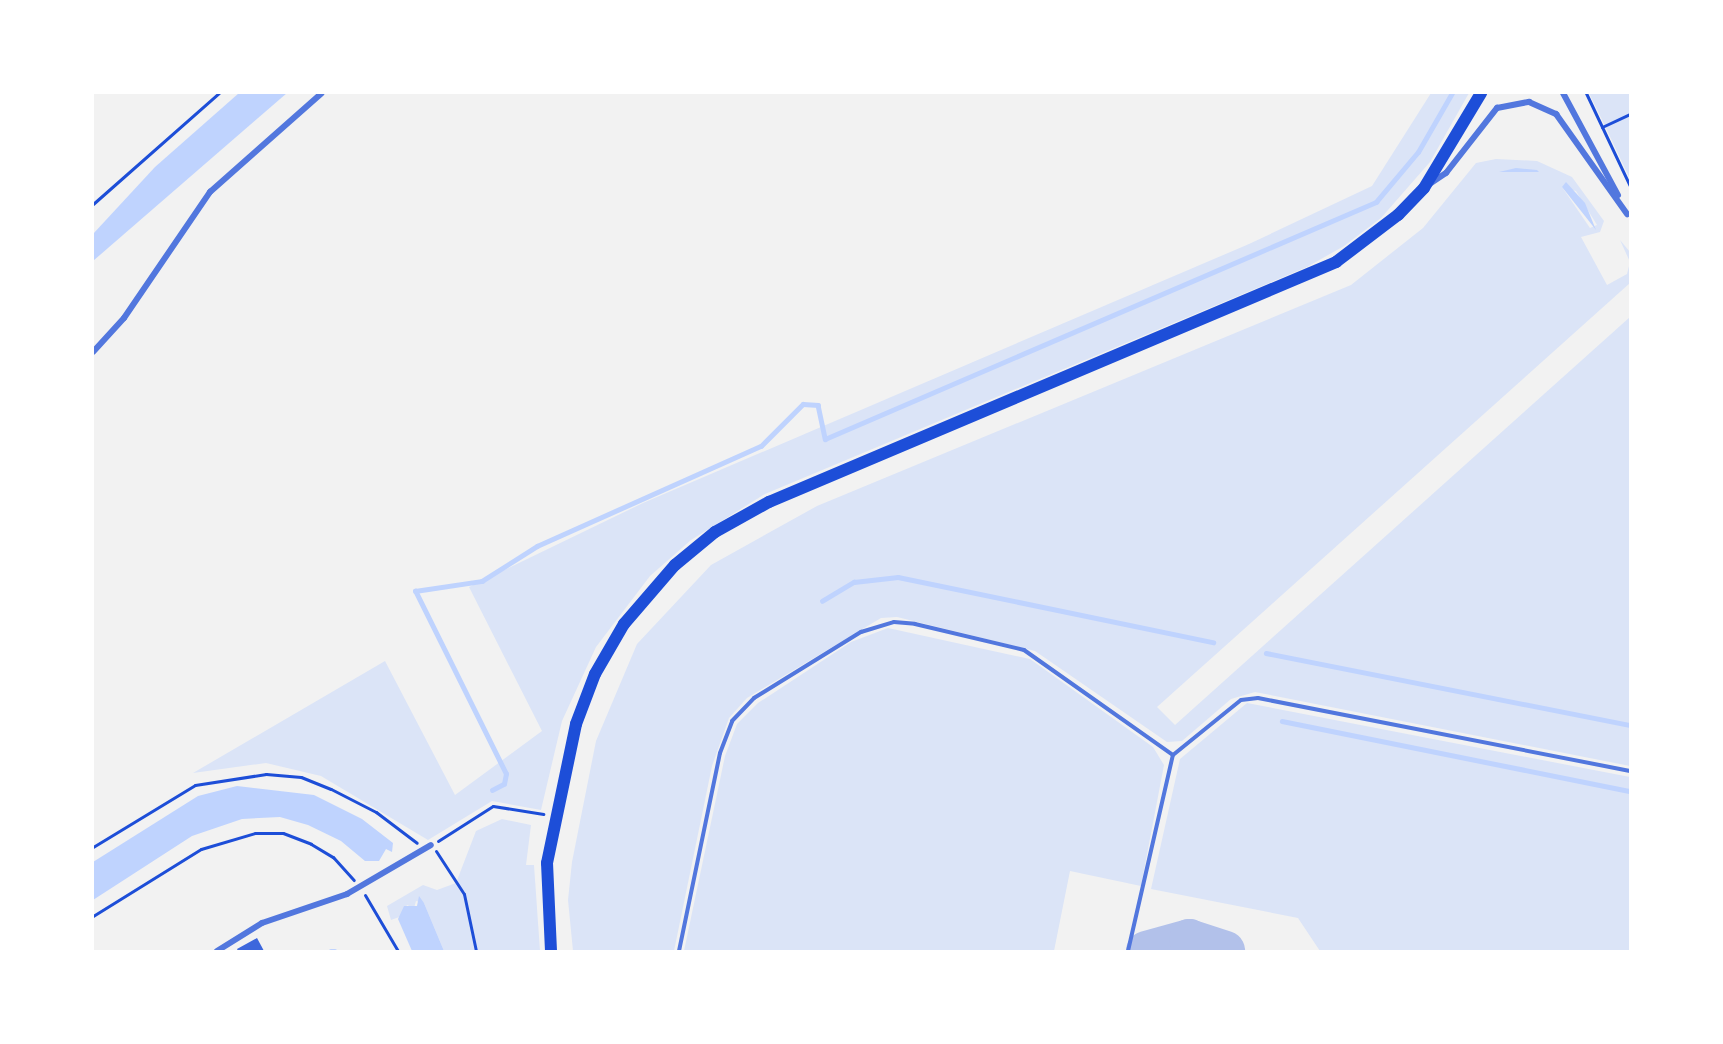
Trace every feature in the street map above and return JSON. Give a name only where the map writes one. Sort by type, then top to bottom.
[{"type":"main road","points":[[552,951],[545,897],[555,817],[576,724],[606,654],[657,583],[715,532],[769,502],[1319,272],[1370,238],[1424,188],[1481,93]]},
{"type":"street","points":[[93,352],[152,280],[210,192],[322,93]]},
{"type":"street","points":[[1563,93],[1588,132],[1628,217]]},
{"type":"street","points":[[1424,188],[1446,173],[1497,108],[1529,102],[1556,114],[1628,217]]},
{"type":"street","points":[[217,951],[262,923],[359,886],[431,845]]},
{"type":"lane","points":[[679,951],[720,753],[732,721],[754,698],[870,628],[915,624],[1024,650],[1173,755]]},
{"type":"lane","points":[[1128,951],[1173,755],[1232,704],[1250,698],[1630,771]]},
{"type":"path","points":[[93,204],[219,93]]},
{"type":"path","points":[[1586,93],[1630,186]]},
{"type":"path","points":[[1602,127],[1630,114]]},
{"type":"path","points":[[93,847],[195,785],[266,774],[301,777],[331,789],[376,812],[423,850]]},
{"type":"path","points":[[476,951],[455,874],[431,845],[494,806],[555,817]]},
{"type":"path","points":[[93,916],[201,849],[255,833],[283,833],[311,844],[333,857],[384,919],[398,951]]},
{"type":"shaded area","points":[[1431,93],[1469,93],[1430,162],[1381,218],[1344,246],[1307,267],[765,494],[691,540],[650,576],[596,647],[562,721],[541,810],[492,801],[428,840],[321,776],[266,763],[193,773],[385,661],[455,795],[542,731],[469,587],[643,503],[1249,244],[1372,186]]},
{"type":"shaded area","points":[[1589,93],[1630,93],[1630,179],[1604,124]]},
{"type":"shaded area","points":[[1496,159],[1537,161],[1572,177],[1604,221],[1600,232],[1581,237],[1607,285],[1627,274],[1630,262],[1630,283],[1157,707],[1175,725],[1630,317],[1630,766],[1255,692],[1231,699],[1182,741],[1167,742],[1035,651],[897,617],[881,618],[747,698],[729,718],[712,766],[674,951],[573,951],[568,900],[572,862],[596,741],[637,644],[711,565],[817,506],[1351,285],[1423,228],[1476,163]],"holes":[[[1562,187],[1576,191],[1597,225],[1590,228]]]},
{"type":"shaded area","points":[[1620,240],[1630,252],[1630,262]]},
{"type":"shaded area","points":[[888,628],[1030,659],[1153,747],[1164,765],[1141,886],[1070,871],[1054,951],[684,951],[725,756],[737,724],[758,703],[851,642]]},
{"type":"shaded area","points":[[1247,703],[1630,777],[1630,951],[1320,951],[1298,918],[1151,889],[1180,759]]},
{"type":"shaded area","points":[[502,819],[531,825],[526,865],[534,865],[540,951],[444,951],[424,903],[416,901],[414,908],[407,905],[402,916],[391,920],[387,906],[423,885],[437,890],[456,883],[476,831]]},
{"type":"water","points":[[239,93],[287,93],[93,261],[93,234],[155,167]]},
{"type":"water","points":[[1516,168],[1537,170],[1539,172],[1499,172]]},
{"type":"water","points":[[1566,182],[1585,203],[1596,230],[1562,187]]},
{"type":"water","points":[[237,786],[314,795],[362,819],[393,843],[392,852],[386,849],[379,861],[365,861],[341,841],[308,825],[280,817],[242,819],[192,836],[93,900],[93,862],[198,796]]},
{"type":"water","points":[[419,896],[444,951],[412,951],[398,919],[404,906],[417,906]]},
{"type":"building","points":[[257,938],[264,951],[238,951],[237,949]]},
{"type":"waterway","points":[[492,790],[504,784],[506,774],[415,591],[482,581],[537,546],[761,446],[803,404],[818,405],[825,439],[1376,202],[1418,152],[1452,93]]},
{"type":"waterway","points":[[822,601],[854,582],[898,577],[1213,642]]},
{"type":"waterway","points":[[1266,653],[1630,725]]},
{"type":"waterway","points":[[1282,721],[1630,791]]},
{"type":"taxiway","points":[[1146,951],[1189,939],[1225,951]]}]
